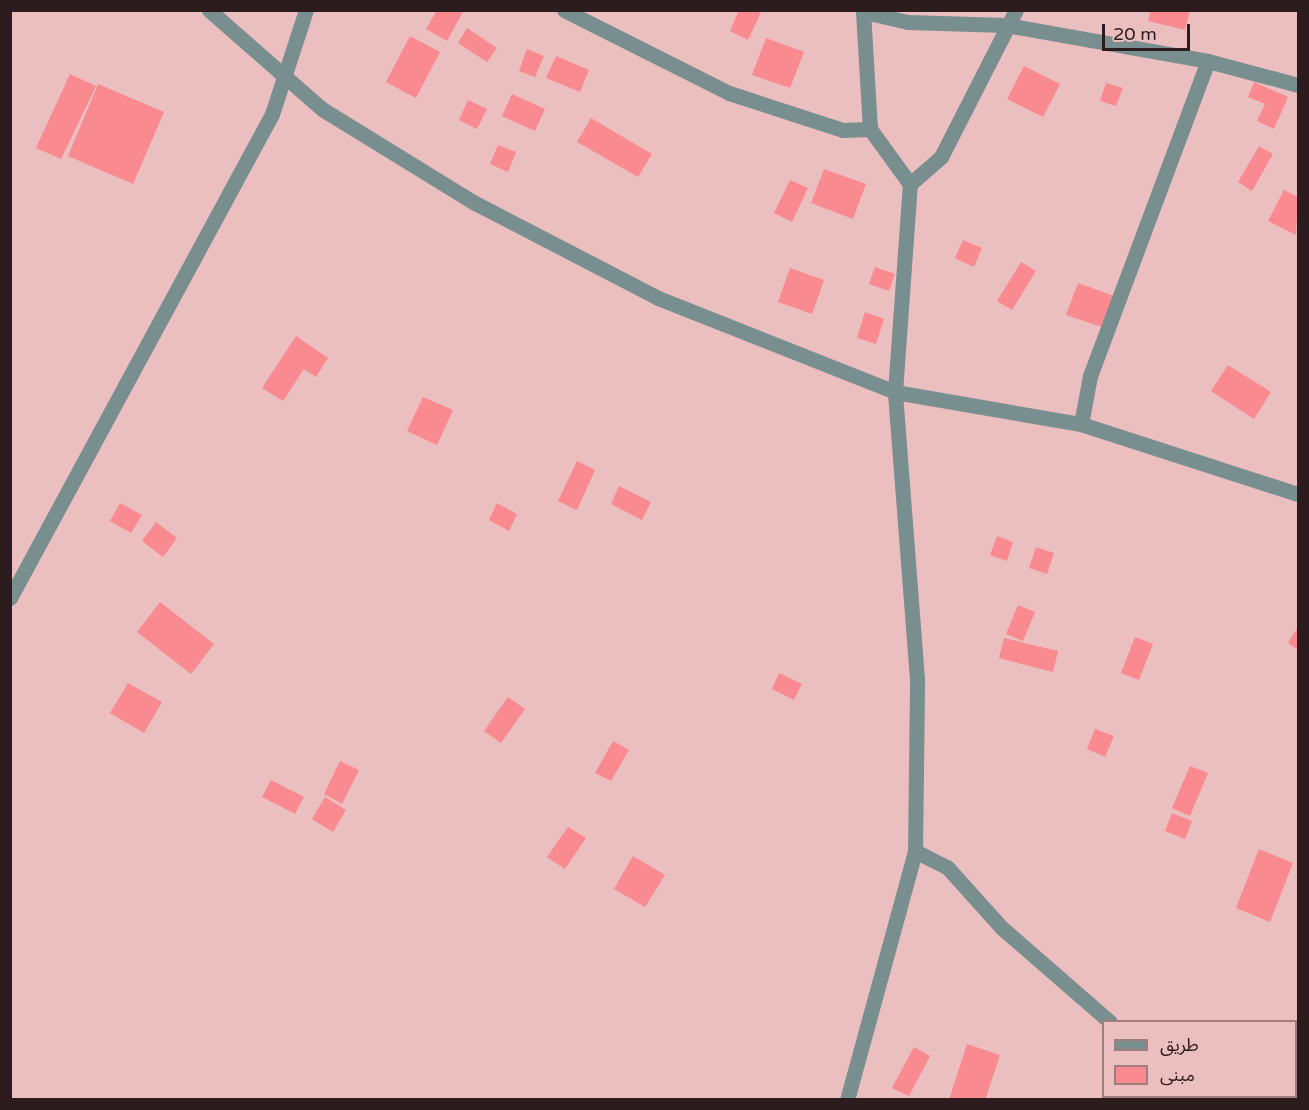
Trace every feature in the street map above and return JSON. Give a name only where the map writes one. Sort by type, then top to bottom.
[{"type":"street","points":[[209,10],[322,109],[475,203],[658,298],[895,392],[1081,424],[1299,494]]},
{"type":"street","points":[[10,598],[272,114],[306,10]]},
{"type":"street","points":[[564,10],[729,93],[843,130],[870,129]]},
{"type":"street","points":[[910,184],[941,157],[1006,25],[1016,10]]},
{"type":"street","points":[[847,1100],[915,851],[917,679],[895,392],[910,184],[870,129],[863,11],[908,22],[1006,25],[1208,61],[1299,85]]},
{"type":"street","points":[[1081,424],[1090,376],[1208,61]]},
{"type":"street","points":[[915,851],[947,867],[1002,928],[1108,1020]]},
{"type":"building","points":[[437,10],[464,10],[447,41],[426,29]]},
{"type":"building","points":[[739,10],[762,10],[748,40],[730,31]]},
{"type":"building","points":[[1151,10],[1190,10],[1185,30],[1148,21]]},
{"type":"building","points":[[467,28],[497,48],[487,62],[458,43]]},
{"type":"building","points":[[410,36],[440,52],[416,98],[386,82]]},
{"type":"building","points":[[766,38],[804,52],[790,88],[752,75]]},
{"type":"building","points":[[527,49],[544,56],[535,77],[519,71]]},
{"type":"building","points":[[556,56],[589,70],[580,92],[546,78]]},
{"type":"building","points":[[1024,66],[1060,84],[1043,117],[1007,99]]},
{"type":"building","points":[[70,74],[96,86],[61,159],[36,148]]},
{"type":"building","points":[[1254,82],[1288,97],[1274,129],[1257,121],[1265,104],[1248,97]]},
{"type":"building","points":[[1106,83],[1123,88],[1116,106],[1100,101]]},
{"type":"building","points":[[98,84],[164,112],[133,184],[68,156]]},
{"type":"building","points":[[512,94],[545,109],[535,131],[502,116]]},
{"type":"building","points":[[468,100],[487,109],[477,129],[459,120]]},
{"type":"building","points":[[591,118],[652,154],[638,177],[577,142]]},
{"type":"building","points":[[498,145],[516,152],[508,172],[490,164]]},
{"type":"building","points":[[1259,146],[1273,154],[1252,191],[1238,182]]},
{"type":"building","points":[[824,169],[866,184],[853,219],[811,203]]},
{"type":"building","points":[[790,180],[808,188],[792,222],[774,213]]},
{"type":"building","points":[[1284,190],[1298,197],[1296,235],[1268,221]]},
{"type":"building","points":[[963,240],[982,248],[974,267],[955,258]]},
{"type":"building","points":[[1021,262],[1036,271],[1012,310],[997,301]]},
{"type":"building","points":[[875,267],[895,274],[889,291],[869,284]]},
{"type":"building","points":[[790,268],[824,280],[812,314],[778,302]]},
{"type":"building","points":[[1078,283],[1114,296],[1102,327],[1066,315]]},
{"type":"building","points":[[865,312],[884,319],[876,344],[857,338]]},
{"type":"building","points":[[296,336],[328,358],[316,377],[304,369],[283,401],[262,388]]},
{"type":"building","points":[[1228,365],[1271,392],[1254,419],[1211,391]]},
{"type":"building","points":[[423,397],[453,410],[437,445],[407,431]]},
{"type":"building","points":[[577,461],[595,470],[577,510],[558,501]]},
{"type":"building","points":[[619,486],[651,502],[642,520],[611,504]]},
{"type":"building","points":[[120,503],[142,515],[131,533],[110,521]]},
{"type":"building","points":[[497,503],[517,514],[509,531],[489,520]]},
{"type":"building","points":[[156,522],[177,538],[163,557],[142,541]]},
{"type":"building","points":[[997,536],[1013,542],[1007,561],[990,555]]},
{"type":"building","points":[[1036,547],[1054,553],[1047,574],[1029,568]]},
{"type":"building","points":[[160,602],[214,644],[191,674],[137,632]]},
{"type":"building","points":[[1018,605],[1035,612],[1023,641],[1006,634]]},
{"type":"building","points":[[1298,627],[1298,650],[1288,643]]},
{"type":"building","points":[[1135,637],[1153,644],[1139,680],[1121,673]]},
{"type":"building","points":[[1004,638],[1058,651],[1053,672],[999,658]]},
{"type":"building","points":[[779,673],[802,684],[794,700],[772,689]]},
{"type":"building","points":[[128,683],[162,702],[144,733],[110,713]]},
{"type":"building","points":[[508,697],[525,709],[501,743],[484,731]]},
{"type":"building","points":[[1095,729],[1114,736],[1105,757],[1087,749]]},
{"type":"building","points":[[613,741],[629,750],[611,781],[595,773]]},
{"type":"building","points":[[340,761],[359,770],[342,804],[324,794]]},
{"type":"building","points":[[1190,766],[1208,773],[1190,816],[1172,808]]},
{"type":"building","points":[[271,780],[304,797],[295,814],[262,797]]},
{"type":"building","points":[[325,797],[346,810],[333,832],[312,819]]},
{"type":"building","points":[[1172,813],[1192,821],[1185,839],[1165,831]]},
{"type":"building","points":[[568,827],[586,838],[565,869],[547,857]]},
{"type":"building","points":[[1259,849],[1293,863],[1270,922],[1236,908]]},
{"type":"building","points":[[633,856],[665,875],[645,907],[614,889]]},
{"type":"building","points":[[967,1044],[1000,1055],[985,1100],[949,1100]]},
{"type":"building","points":[[914,1047],[930,1056],[909,1096],[892,1088]]}]
